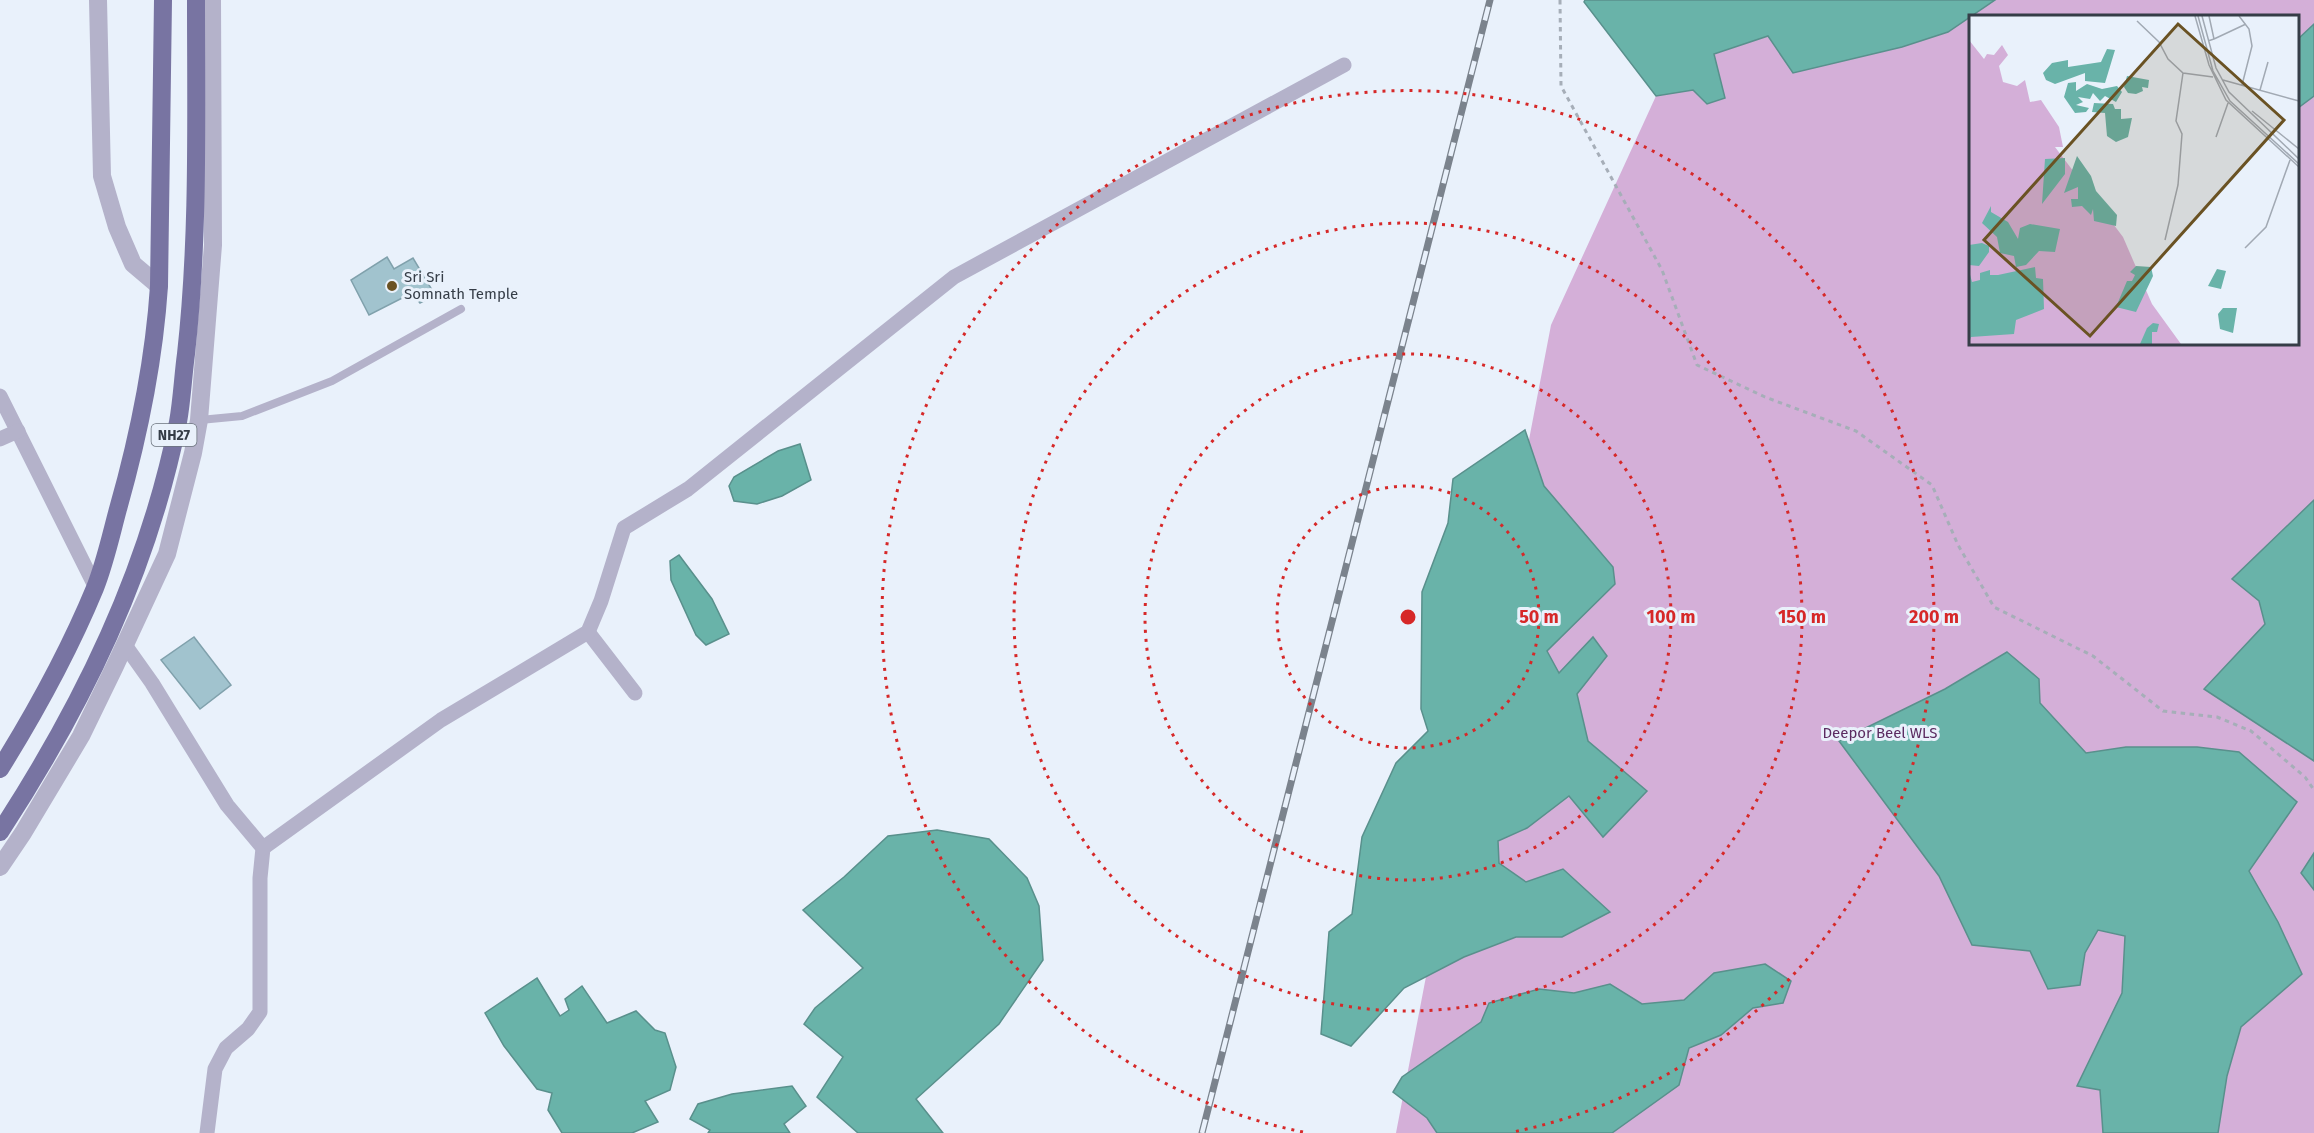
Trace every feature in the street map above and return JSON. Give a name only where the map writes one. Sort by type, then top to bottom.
[{"type":"highway","name":"NH27","points":[[0,769],[54,679],[95,586],[130,468],[146,398],[156,330],[159,286],[163,0]]},
{"type":"highway","name":"NH27","points":[[0,832],[60,736],[116,624],[157,502],[178,421],[195,251],[196,0]]},
{"type":"street","points":[[98,0],[102,176],[117,227],[133,264],[159,286]]},
{"type":"street","points":[[0,867],[81,736],[125,645],[167,554],[193,453],[199,420],[213,245],[212,0]]},
{"type":"street","points":[[263,848],[441,720],[588,632],[601,601],[624,528],[688,489],[954,277],[1344,65]]},
{"type":"street","points":[[0,396],[95,586]]},
{"type":"street","points":[[0,440],[18,431]]},
{"type":"street","points":[[588,632],[635,693]]},
{"type":"street","points":[[125,645],[152,683],[227,805],[263,848],[260,878],[261,1012],[248,1029],[226,1048],[214,1069],[207,1133]]},
{"type":"lane","points":[[199,420],[242,416],[315,388],[360,366],[461,309]]},
{"type":"path","points":[[1560,0],[1561,86],[1662,270],[1697,365],[1765,397],[1856,431],[1932,484],[1958,545],[1994,607],[2093,656],[2163,711],[2217,717],[2251,731],[2305,777],[2314,790]]},
{"type":"green space","name":"Deepor Beel WLS","points":[[1700,0],[2314,0],[2314,1133],[1396,1133],[1551,325]]},
{"type":"shaded area","points":[[1585,0],[1995,0],[1973,15],[1969,15],[1969,18],[1948,32],[1902,47],[1793,73],[1768,36],[1714,54],[1725,98],[1707,104],[1693,90],[1656,96],[1584,2]]},
{"type":"shaded area","points":[[2314,24],[2314,96],[2299,107],[2299,38]]},
{"type":"shaded area","points":[[1525,430],[1544,486],[1613,567],[1615,584],[1547,651],[1559,673],[1593,637],[1607,656],[1577,694],[1588,741],[1647,791],[1603,837],[1569,796],[1527,828],[1498,841],[1499,863],[1526,882],[1563,869],[1610,912],[1562,937],[1516,937],[1464,957],[1404,988],[1351,1046],[1321,1034],[1329,932],[1352,914],[1362,837],[1396,763],[1428,731],[1421,709],[1422,592],[1448,523],[1453,479]]},
{"type":"shaded area","points":[[800,444],[811,480],[782,496],[757,504],[734,501],[729,486],[734,477],[778,451]]},
{"type":"shaded area","points":[[2314,500],[2314,761],[2204,689],[2265,624],[2259,601],[2232,579]]},
{"type":"shaded area","points":[[679,555],[712,599],[729,634],[706,645],[696,635],[671,580],[670,561]]},
{"type":"shaded area","points":[[2007,652],[2039,679],[2040,703],[2086,753],[2126,747],[2197,747],[2239,752],[2297,802],[2249,871],[2278,922],[2302,974],[2241,1027],[2227,1076],[2218,1133],[2103,1133],[2100,1090],[2077,1086],[2122,993],[2125,936],[2098,930],[2085,953],[2080,985],[2048,989],[2030,951],[1972,945],[1939,876],[1839,741],[1945,689]]},
{"type":"shaded area","points":[[937,830],[989,839],[1027,878],[1039,906],[1043,960],[999,1024],[916,1099],[943,1133],[858,1133],[817,1097],[843,1057],[804,1024],[815,1008],[863,968],[803,910],[844,877],[888,836]]},
{"type":"shaded area","points":[[2314,853],[2314,890],[2301,873]]},
{"type":"shaded area","points":[[1765,964],[1791,981],[1783,1003],[1753,1008],[1721,1035],[1689,1048],[1679,1085],[1612,1133],[1437,1133],[1427,1118],[1393,1092],[1402,1077],[1481,1022],[1489,1003],[1539,989],[1574,993],[1610,984],[1642,1004],[1684,1000],[1714,973]]},
{"type":"shaded area","points":[[537,978],[560,1016],[569,1010],[565,999],[582,986],[607,1023],[636,1011],[655,1030],[665,1033],[676,1067],[670,1090],[645,1101],[658,1122],[632,1133],[562,1133],[548,1110],[552,1093],[537,1089],[504,1046],[485,1013]]},
{"type":"shaded area","points":[[792,1086],[806,1106],[784,1124],[790,1133],[708,1133],[710,1130],[690,1119],[698,1104],[732,1094]]},
{"type":"building","name":"Sri Sri Somnath Temple","points":[[387,257],[394,269],[413,258],[435,295],[420,303],[412,293],[369,315],[351,280]]},
{"type":"building","points":[[194,637],[231,685],[200,709],[161,660]]},
{"type":"railway","points":[[1202,1133],[1490,0]]},
{"type":"place","name":"Sri Sri Somnath Temple","points":[[392,286]]}]
